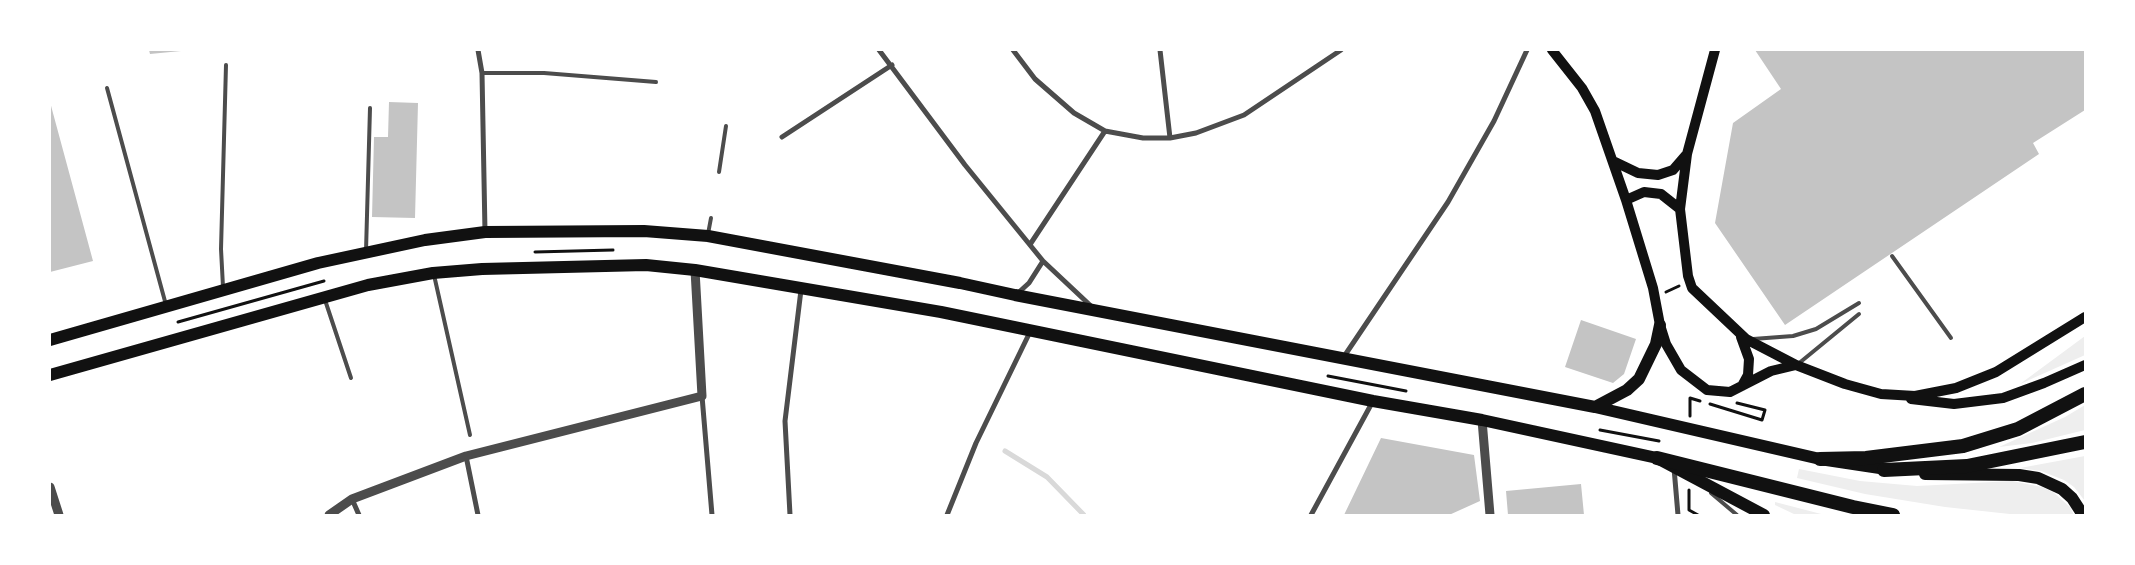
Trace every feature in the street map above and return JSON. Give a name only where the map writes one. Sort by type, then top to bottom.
[{"type":"highway","points":[[1820,459],[1866,458],[1963,446],[2018,429],[2085,394]]},
{"type":"highway","points":[[1884,470],[1967,466],[2085,442]]},
{"type":"highway","points":[[1657,458],[1853,507],[1893,515]]},
{"type":"main road","points":[[1552,50],[1589,99],[1626,200],[1660,325],[1672,357],[1681,370],[1707,390],[1730,392],[1771,371],[1796,365]]},
{"type":"main road","points":[[1715,50],[1687,154],[1680,209],[1688,276],[1692,288],[1742,337],[1796,365],[1838,382],[1882,394],[1930,403],[1978,402],[2020,392],[2085,365]]},
{"type":"main road","points":[[1612,161],[1638,173],[1658,175],[1673,170],[1687,154]]},
{"type":"main road","points":[[1626,200],[1644,192],[1661,194],[1680,209]]},
{"type":"main road","points":[[50,340],[223,290],[366,252],[425,240],[485,232],[644,230],[708,236],[960,283],[1595,407],[1820,459],[1884,470],[1926,474],[2019,475],[2038,478],[2062,489],[2072,498],[2083,515]]},
{"type":"main road","points":[[50,375],[324,296],[368,285],[433,273],[482,269],[646,265],[695,270],[802,287],[1031,329],[1373,401],[1482,420],[1657,458],[1764,515]]},
{"type":"main road","points":[[1882,394],[1915,396],[1956,388],[1973,382],[2016,361],[2085,317]]},
{"type":"main road","points":[[1595,407],[1627,390],[1639,379],[1656,344],[1660,325]]},
{"type":"main road","points":[[1742,337],[1750,359],[1748,375],[1742,387]]},
{"type":"street","points":[[478,50],[482,73],[485,232]]},
{"type":"street","points":[[879,50],[965,165],[1044,261],[1062,281],[1096,310]]},
{"type":"street","points":[[1013,50],[1035,79],[1054,98],[1074,113],[1105,131],[1143,138],[1170,138],[1196,133],[1244,115],[1341,50]]},
{"type":"street","points":[[1160,50],[1170,138]]},
{"type":"street","points":[[1342,358],[1448,202],[1494,121],[1527,50]]},
{"type":"street","points":[[782,137],[892,65]]},
{"type":"street","points":[[1031,243],[1105,131]]},
{"type":"street","points":[[1015,295],[1029,283],[1044,261]]},
{"type":"street","points":[[695,270],[702,396],[712,515]]},
{"type":"street","points":[[790,515],[785,421],[802,287]]},
{"type":"street","points":[[947,515],[976,444],[1031,329]]},
{"type":"street","points":[[328,515],[352,499],[466,456],[702,396]]},
{"type":"street","points":[[1311,515],[1373,401]]},
{"type":"street","points":[[1482,420],[1490,515]]},
{"type":"street","points":[[466,456],[478,515]]},
{"type":"street","points":[[1674,466],[1678,515]]},
{"type":"street","points":[[50,487],[59,515]]},
{"type":"street","points":[[352,499],[359,515]]},
{"type":"lane","points":[[223,290],[221,248],[226,65]]},
{"type":"lane","points":[[482,73],[544,73],[656,82]]},
{"type":"lane","points":[[107,88],[166,306]]},
{"type":"lane","points":[[366,252],[370,108]]},
{"type":"lane","points":[[719,172],[726,126]]},
{"type":"lane","points":[[708,236],[711,218]]},
{"type":"lane","points":[[1892,256],[1951,338]]},
{"type":"lane","points":[[433,273],[470,435]]},
{"type":"lane","points":[[324,296],[351,378]]},
{"type":"lane","points":[[1742,337],[1793,336],[1816,329],[1859,303]]},
{"type":"lane","points":[[1796,365],[1859,314]]},
{"type":"lane","points":[[1692,477],[1737,515]]},
{"type":"path","points":[[531,252],[617,250]]},
{"type":"path","points":[[169,325],[326,281]]},
{"type":"path","points":[[1657,310],[1667,291],[1680,286],[1692,288]]},
{"type":"path","points":[[1325,375],[1411,392]]},
{"type":"path","points":[[1657,458],[1662,424]]},
{"type":"path","points":[[1592,428],[1659,441]]},
{"type":"shaded area","points":[[2085,336],[2085,355],[2020,384]]},
{"type":"shaded area","points":[[2085,405],[2085,430],[2032,443],[1999,447],[2065,417]]},
{"type":"shaded area","points":[[2085,456],[2085,501],[2074,487],[2064,480],[2041,471],[2020,468]]},
{"type":"shaded area","points":[[1799,469],[1860,481],[1917,486],[2012,481],[2042,487],[2053,492],[2070,507],[2074,515],[2019,515],[1945,507],[1865,494],[1797,478]]},
{"type":"shaded area","points":[[1775,502],[1825,515],[1796,515],[1775,505]]},
{"type":"building","points":[[149,50],[181,50],[181,51],[150,54]]},
{"type":"building","points":[[1755,50],[2085,50],[2085,110],[2033,143],[2039,154],[1785,325],[1715,223],[1733,123],[1781,89]]},
{"type":"building","points":[[50,102],[93,261],[50,272]]},
{"type":"building","points":[[389,102],[418,103],[415,218],[372,217],[374,137],[388,137]]},
{"type":"building","points":[[1581,320],[1636,339],[1624,374],[1613,383],[1565,367]]},
{"type":"building","points":[[1381,438],[1474,455],[1480,501],[1449,515],[1344,515]]},
{"type":"building","points":[[1581,484],[1584,515],[1508,515],[1506,491]]},
{"type":"waterway","points":[[1005,451],[1047,477],[1084,515]]}]
